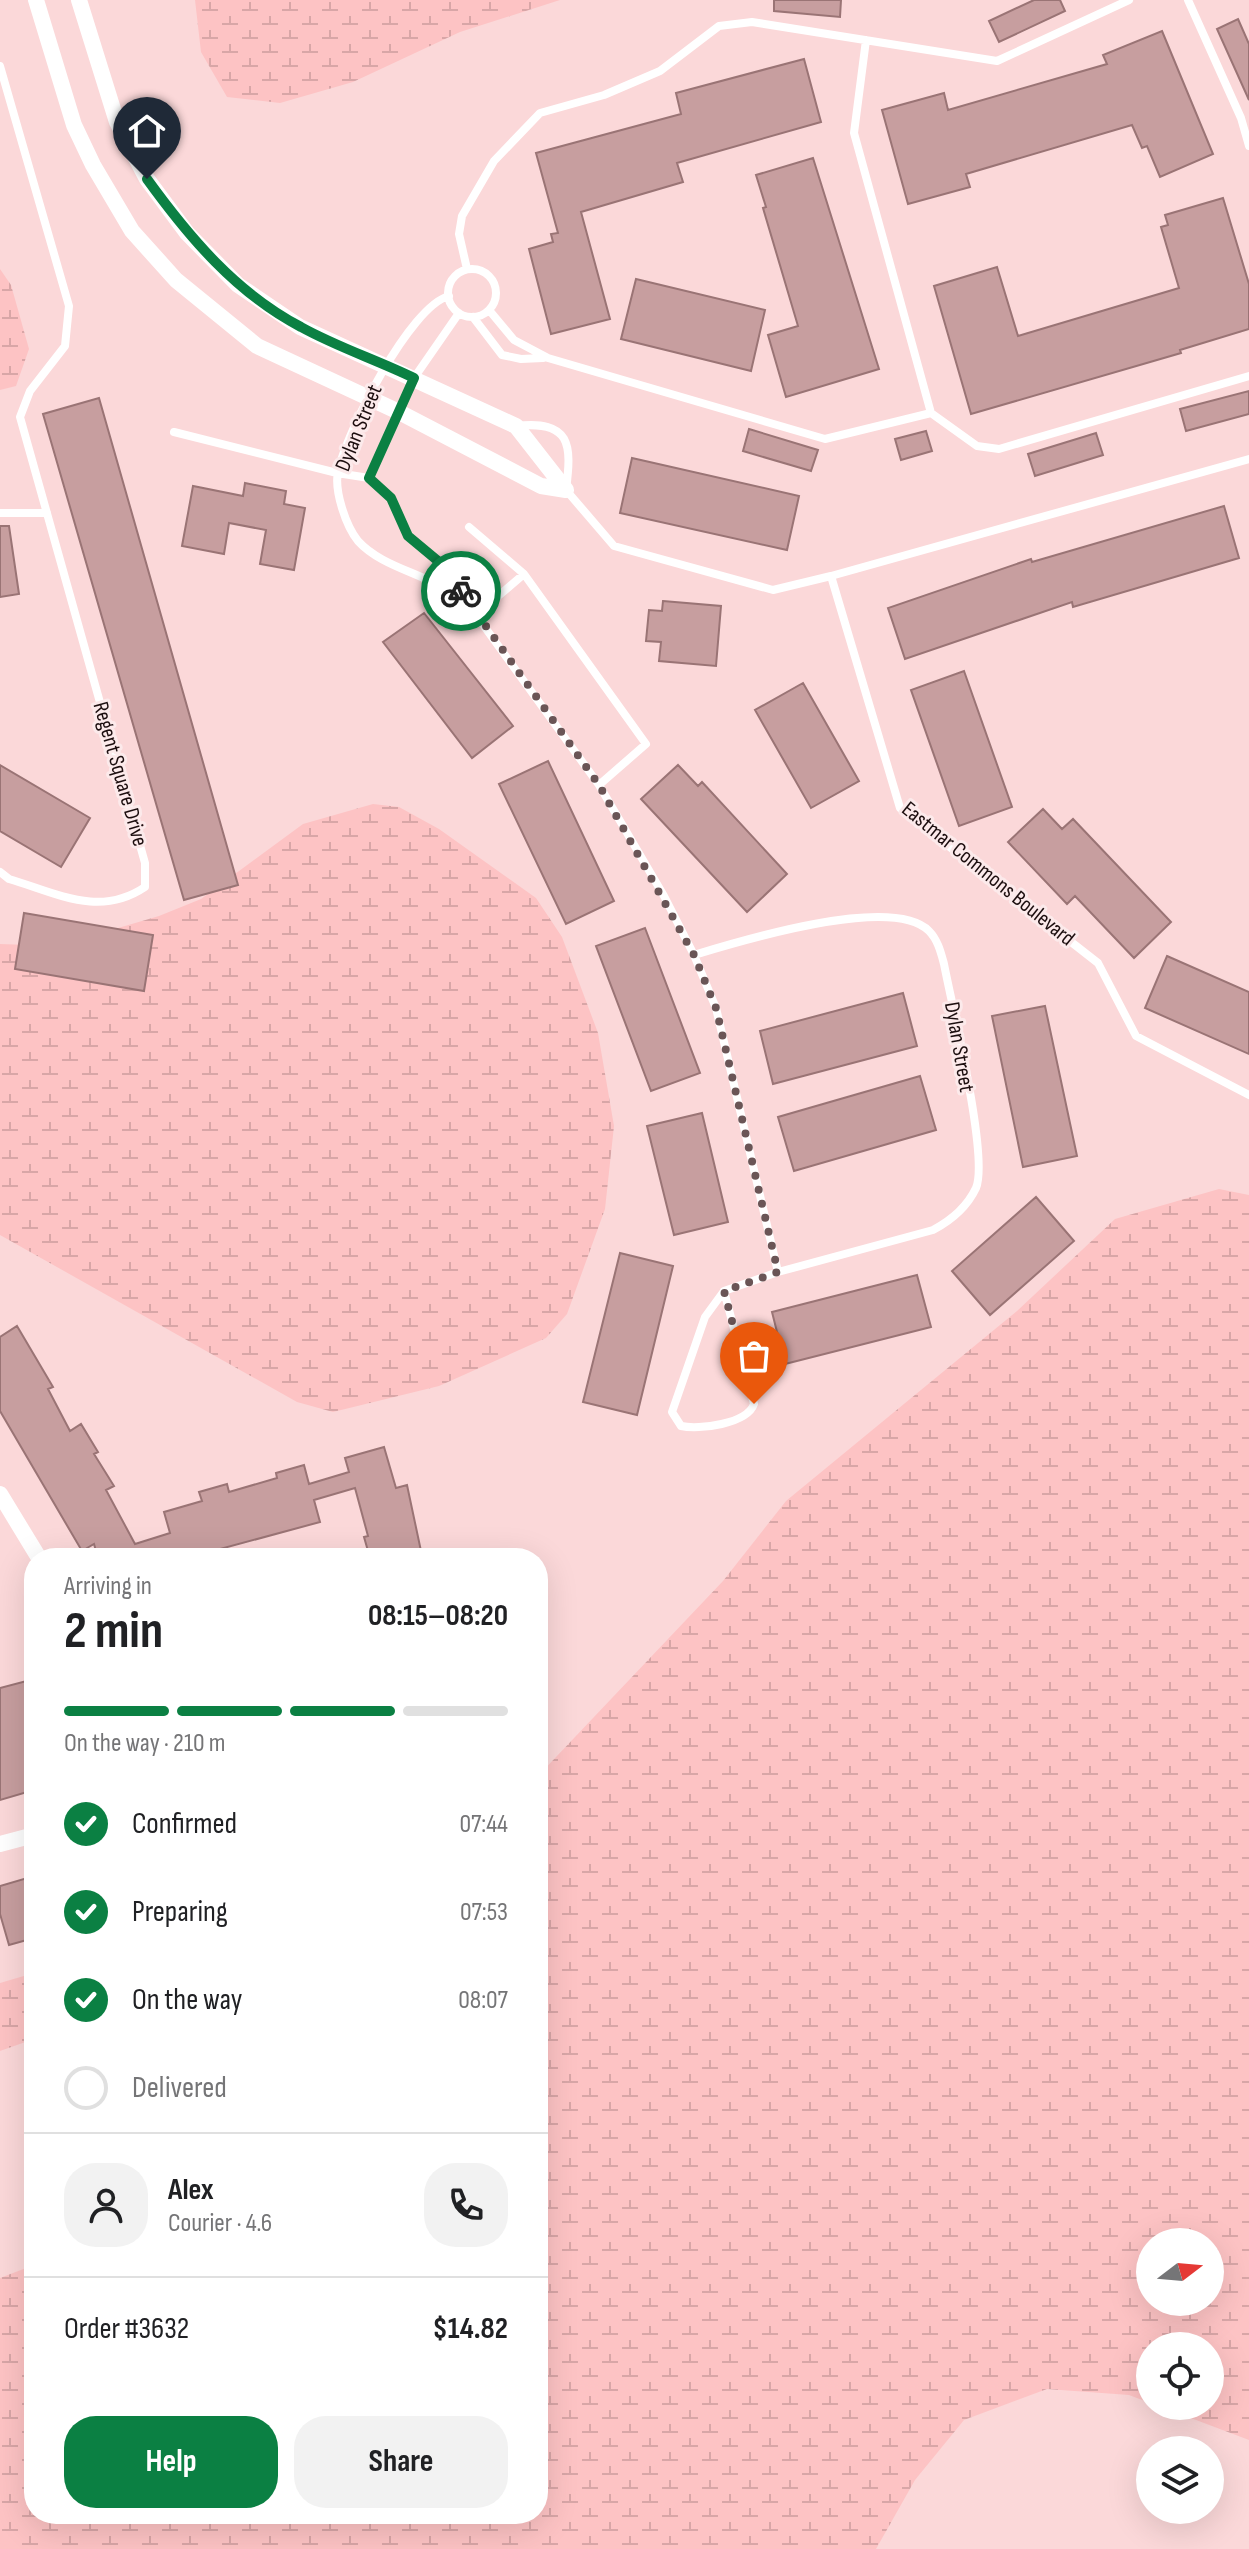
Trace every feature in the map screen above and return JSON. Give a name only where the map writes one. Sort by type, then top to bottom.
[{"type":"street","points":[[36,0],[74,125],[93,165],[132,231],[176,280],[257,346],[369,397],[541,486],[566,490]]},
{"type":"street","points":[[79,0],[117,122],[147,179],[187,233],[238,285],[300,327],[516,426],[566,490]]},
{"type":"street","points":[[0,1494],[33,1548]]},
{"type":"street","points":[[0,1844],[24,1838]]},
{"type":"lane","points":[[467,269],[459,234],[462,216],[494,161],[540,113],[604,95],[660,71],[719,26],[752,22],[997,61],[1129,0]]},
{"type":"lane","points":[[1188,0],[1241,118],[1249,146]]},
{"type":"lane","points":[[866,40],[854,133],[931,413],[977,446],[999,449],[1249,376]]},
{"type":"lane","name":"Regent Square Drive","points":[[0,66],[69,306],[65,346],[30,391],[20,417],[145,863],[145,887],[125,900],[93,904],[9,879],[0,872]]},
{"type":"lane","points":[[473,317],[489,310],[496,294],[491,278],[476,269],[467,269],[451,281],[449,296],[459,313],[473,317],[502,355],[521,359],[548,358]]},
{"type":"lane","name":"Dylan Street","points":[[449,296],[437,299],[425,310],[385,364],[337,473],[348,523],[358,541],[384,560],[434,583],[476,615]]},
{"type":"lane","points":[[489,310],[514,340],[548,358],[825,439],[931,413]]},
{"type":"lane","name":"Dylan Street","points":[[459,313],[414,378],[369,478],[391,498],[408,536],[438,561],[599,785],[694,955],[716,1008],[778,1272]]},
{"type":"lane","points":[[516,426],[540,423],[557,430],[566,440],[571,454],[566,490],[614,546],[773,590],[1249,459]]},
{"type":"lane","points":[[174,432],[337,473],[369,478]]},
{"type":"lane","points":[[0,513],[47,513]]},
{"type":"lane","points":[[469,527],[524,574],[646,744],[599,785]]},
{"type":"lane","points":[[476,615],[524,574]]},
{"type":"lane","name":"Eastmar Commons Boulevard","points":[[831,576],[900,808],[1098,963],[1136,1036],[1249,1095]]},
{"type":"lane","name":"Dylan Street","points":[[694,955],[833,919],[906,920],[923,926],[938,942],[944,964],[978,1150],[976,1187],[949,1222],[933,1230],[778,1272],[724,1291]]},
{"type":"lane","points":[[724,1291],[754,1404],[743,1417],[697,1428],[681,1426],[672,1412],[675,1395],[705,1317],[724,1291]]},
{"type":"green space","points":[[195,0],[560,0],[460,32],[353,82],[280,103],[227,97],[201,52]]},
{"type":"green space","points":[[0,269],[11,285],[29,349],[16,386],[0,390]]},
{"type":"green space","points":[[373,804],[399,807],[439,829],[536,898],[562,937],[598,1033],[614,1126],[605,1209],[567,1314],[546,1338],[439,1386],[333,1412],[297,1402],[0,1235],[0,944],[57,946],[159,916],[201,899],[303,824]]},
{"type":"green space","points":[[1219,1189],[1249,1195],[1249,2440],[1196,2420],[1224,2420],[1224,2332],[1136,2332],[1136,2398],[1047,2389],[964,2420],[915,2480],[876,2549],[0,2549],[0,2278],[24,2269],[24,2524],[548,2524],[548,1765],[723,1581],[786,1501],[1017,1311],[1115,1219]]},
{"type":"green space","points":[[24,1976],[24,2043],[0,2051],[0,1983]]},
{"type":"building","points":[[774,0],[841,0],[840,17],[774,11]]},
{"type":"building","points":[[1034,0],[1060,0],[1065,11],[999,42],[989,21]]},
{"type":"building","points":[[1238,19],[1249,44],[1249,100],[1217,29]]},
{"type":"building","points":[[1162,31],[1213,154],[1160,177],[1147,146],[1142,148],[1132,125],[966,174],[970,187],[908,204],[882,110],[944,93],[948,110],[1107,64],[1103,55]]},
{"type":"building","points":[[804,59],[821,122],[677,163],[683,182],[581,212],[610,319],[551,334],[529,249],[553,242],[551,234],[558,233],[536,153],[681,114],[676,93]]},
{"type":"building","points":[[813,158],[879,369],[786,397],[768,335],[798,326],[756,175]]},
{"type":"building","points":[[1223,198],[1249,284],[1249,329],[1180,350],[1181,353],[971,414],[934,286],[997,267],[1018,336],[1179,288],[1161,227],[1168,225],[1165,215]]},
{"type":"building","points":[[636,279],[765,310],[751,371],[621,339]]},
{"type":"building","points":[[1249,391],[1249,414],[1186,431],[1180,409]]},
{"type":"building","points":[[99,398],[238,885],[184,900],[43,414]]},
{"type":"building","points":[[749,429],[818,450],[811,471],[743,451]]},
{"type":"building","points":[[926,431],[932,451],[901,460],[895,439]]},
{"type":"building","points":[[1096,433],[1103,455],[1035,476],[1028,454]]},
{"type":"building","points":[[632,458],[799,496],[787,550],[620,513]]},
{"type":"building","points":[[245,483],[286,491],[284,504],[305,508],[294,570],[260,564],[266,530],[229,523],[224,554],[182,546],[193,486],[243,496]]},
{"type":"building","points":[[1224,506],[1239,558],[1073,607],[1072,602],[905,659],[888,608],[1031,559],[1032,562]]},
{"type":"building","points":[[0,526],[9,526],[19,594],[0,597]]},
{"type":"building","points":[[663,601],[721,606],[716,666],[659,661],[661,642],[646,641],[649,610],[662,611]]},
{"type":"building","points":[[424,613],[513,726],[472,758],[383,642]]},
{"type":"building","points":[[964,671],[1012,807],[959,826],[911,690]]},
{"type":"building","points":[[803,683],[859,781],[811,808],[755,710]]},
{"type":"building","points":[[548,761],[614,901],[566,924],[499,784]]},
{"type":"building","points":[[0,765],[90,818],[61,867],[0,831]]},
{"type":"building","points":[[678,765],[698,786],[702,782],[787,874],[747,912],[641,799]]},
{"type":"building","points":[[1043,809],[1062,829],[1073,819],[1171,922],[1134,958],[1075,896],[1067,904],[1008,842]]},
{"type":"building","points":[[24,913],[153,935],[144,991],[15,969]]},
{"type":"building","points":[[645,928],[700,1073],[651,1091],[596,946]]},
{"type":"building","points":[[1167,956],[1249,992],[1249,1054],[1145,1008]]},
{"type":"building","points":[[903,993],[917,1046],[773,1084],[760,1031]]},
{"type":"building","points":[[1045,1006],[1077,1156],[1023,1167],[992,1016]]},
{"type":"building","points":[[920,1076],[936,1130],[794,1171],[778,1117]]},
{"type":"building","points":[[702,1113],[728,1222],[674,1235],[647,1126]]},
{"type":"building","points":[[1036,1197],[1074,1241],[990,1315],[952,1271]]},
{"type":"building","points":[[620,1253],[673,1266],[637,1415],[583,1402]]},
{"type":"building","points":[[917,1275],[931,1327],[785,1364],[772,1312]]},
{"type":"building","points":[[17,1326],[53,1387],[48,1389],[70,1431],[81,1424],[98,1452],[94,1454],[114,1486],[106,1490],[135,1544],[170,1533],[164,1512],[202,1501],[199,1492],[227,1484],[229,1492],[277,1478],[276,1473],[304,1465],[309,1484],[349,1472],[345,1458],[384,1447],[396,1488],[407,1485],[420,1548],[367,1548],[364,1537],[368,1536],[355,1488],[314,1500],[320,1522],[224,1548],[95,1548],[94,1544],[80,1548],[0,1411],[0,1337]]},
{"type":"building","points":[[24,1682],[24,1793],[0,1800],[0,1688]]},
{"type":"building","points":[[24,1879],[24,1941],[9,1945],[0,1914],[0,1886]]},
{"type":"way so far","points":[[461,591],[599,785],[664,896],[716,1008],[778,1272],[724,1291],[754,1404]]},
{"type":"route","points":[[147,179],[187,233],[238,285],[300,327],[414,378],[369,478],[391,498],[408,536],[438,561],[461,591]]}]
